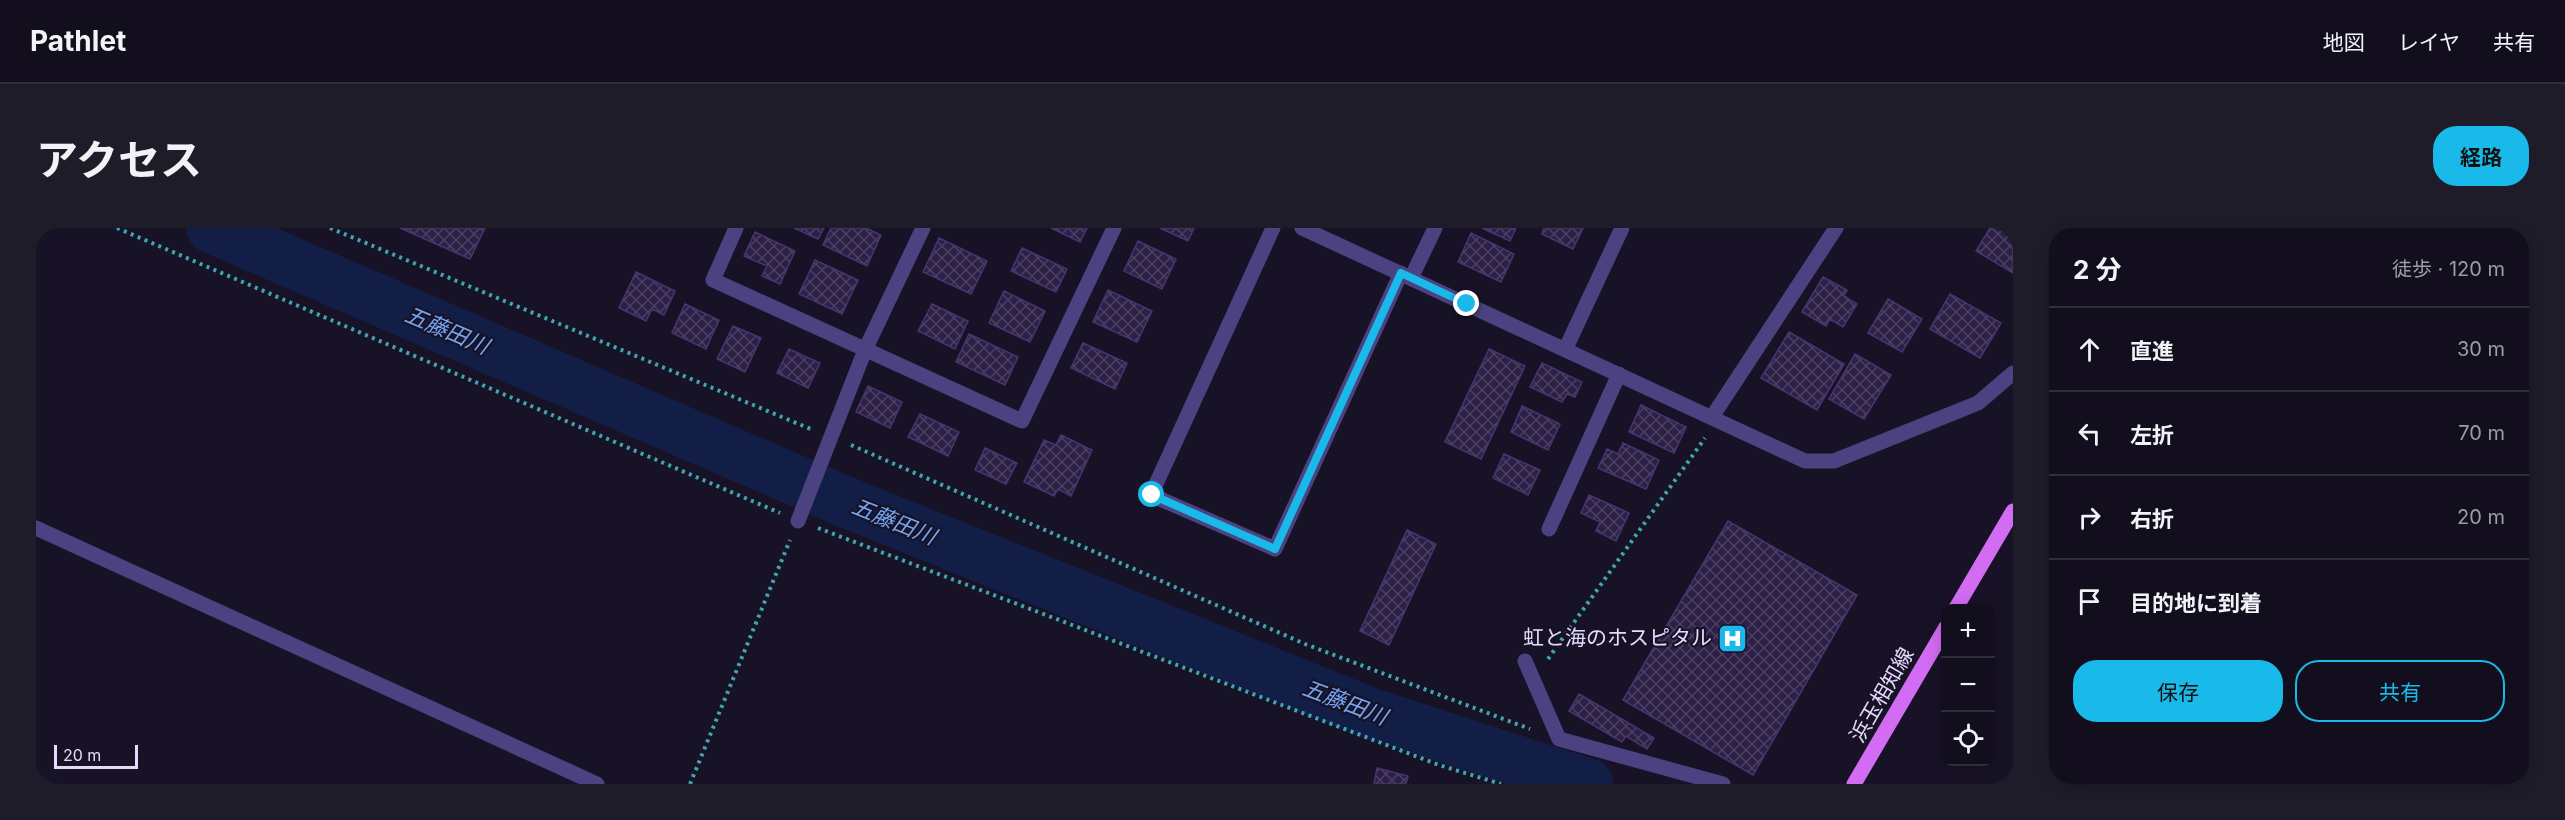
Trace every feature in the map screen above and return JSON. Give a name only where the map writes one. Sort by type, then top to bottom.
[{"type":"main road","points":[[1959,604],[2013,511]]},
{"type":"main road","name":"浜玉相知線","points":[[1854,784],[1941,636]]},
{"type":"street","points":[[736,228],[712,280],[1022,421],[1114,228]]},
{"type":"street","points":[[798,521],[865,350],[923,228]]},
{"type":"street","points":[[1273,228],[1152,495],[1275,549],[1406,276],[1435,228]]},
{"type":"street","points":[[1302,228],[1805,461],[1834,461],[1978,403],[2013,373]]},
{"type":"street","points":[[1566,350],[1622,228]]},
{"type":"street","points":[[1712,417],[1836,228]]},
{"type":"street","points":[[1549,529],[1619,374]]},
{"type":"street","points":[[36,528],[597,784]]},
{"type":"street","points":[[1525,661],[1559,739],[1723,784]]},
{"type":"path","points":[[330,228],[831,437],[1305,644],[1559,739]]},
{"type":"path","points":[[1533,679],[1708,433],[1712,417]]},
{"type":"path","points":[[690,784],[798,521]]},
{"type":"building","points":[[400,228],[485,228],[470,259]]},
{"type":"building","points":[[794,228],[824,228],[818,239]]},
{"type":"building","points":[[831,228],[866,228],[881,235],[867,266],[823,245]]},
{"type":"building","points":[[1051,228],[1087,228],[1080,242]]},
{"type":"building","points":[[1160,228],[1194,228],[1188,241]]},
{"type":"building","points":[[1482,228],[1516,228],[1510,241]]},
{"type":"building","points":[[1544,228],[1583,228],[1573,249],[1542,234]]},
{"type":"building","points":[[1990,228],[2013,228],[2013,273],[1976,251]]},
{"type":"building","points":[[755,232],[795,251],[780,284],[762,276],[767,266],[744,256]]},
{"type":"building","points":[[1471,233],[1514,254],[1501,282],[1458,262]]},
{"type":"building","points":[[939,238],[987,261],[971,294],[923,272]]},
{"type":"building","points":[[1138,241],[1176,259],[1162,289],[1124,271]]},
{"type":"building","points":[[1022,248],[1067,269],[1056,292],[1011,271]]},
{"type":"building","points":[[815,260],[858,280],[842,314],[799,294]]},
{"type":"building","points":[[636,272],[675,291],[664,315],[652,309],[646,321],[619,308]]},
{"type":"building","points":[[1823,277],[1847,290],[1844,296],[1857,304],[1843,327],[1830,319],[1826,326],[1802,312]]},
{"type":"building","points":[[1108,290],[1152,311],[1137,342],[1093,322]]},
{"type":"building","points":[[1004,291],[1045,311],[1030,342],[989,323]]},
{"type":"building","points":[[1950,294],[2001,323],[1980,358],[1930,329]]},
{"type":"building","points":[[1888,299],[1922,319],[1902,352],[1868,333]]},
{"type":"building","points":[[685,304],[719,320],[706,349],[672,333]]},
{"type":"building","points":[[932,304],[968,321],[955,349],[918,331]]},
{"type":"building","points":[[733,326],[761,338],[745,372],[717,359]]},
{"type":"building","points":[[1789,332],[1844,364],[1817,410],[1761,378]]},
{"type":"building","points":[[969,334],[1018,357],[1005,385],[956,362]]},
{"type":"building","points":[[1083,343],[1127,363],[1115,389],[1071,368]]},
{"type":"building","points":[[789,349],[820,363],[808,388],[777,373]]},
{"type":"building","points":[[1489,349],[1525,366],[1481,459],[1445,442]]},
{"type":"building","points":[[1855,354],[1891,375],[1864,419],[1829,399]]},
{"type":"building","points":[[1542,363],[1582,382],[1575,397],[1567,394],[1562,402],[1530,387]]},
{"type":"building","points":[[868,386],[902,402],[890,428],[856,412]]},
{"type":"building","points":[[1641,405],[1686,427],[1674,453],[1629,432]]},
{"type":"building","points":[[1522,406],[1560,424],[1548,450],[1511,432]]},
{"type":"building","points":[[920,414],[959,432],[948,456],[908,437]]},
{"type":"building","points":[[1061,435],[1092,450],[1071,496],[1058,489],[1054,496],[1024,482],[1044,440],[1056,445]]},
{"type":"building","points":[[1623,443],[1659,460],[1646,489],[1598,468],[1607,449],[1618,454]]},
{"type":"building","points":[[985,448],[1017,463],[1006,484],[975,470]]},
{"type":"building","points":[[1504,454],[1540,470],[1528,495],[1493,478]]},
{"type":"building","points":[[1589,495],[1629,513],[1616,541],[1596,531],[1600,522],[1581,513]]},
{"type":"building","points":[[1728,521],[1857,595],[1753,775],[1623,700]]},
{"type":"building","points":[[1407,530],[1436,544],[1389,645],[1360,631]]},
{"type":"building","points":[[1579,694],[1654,738],[1647,749],[1626,736],[1622,742],[1569,711]]},
{"type":"building","points":[[1377,768],[1408,776],[1406,784],[1374,784]]},
{"type":"waterway","name":"五藤田川","points":[[212,228],[848,503],[1370,713],[1588,784]]},
{"type":"place","name":"虹と海のホスピタル","points":[[1733,638]]},
{"type":"route","points":[[1152,495],[1275,549],[1401,273],[1467,304]]}]
